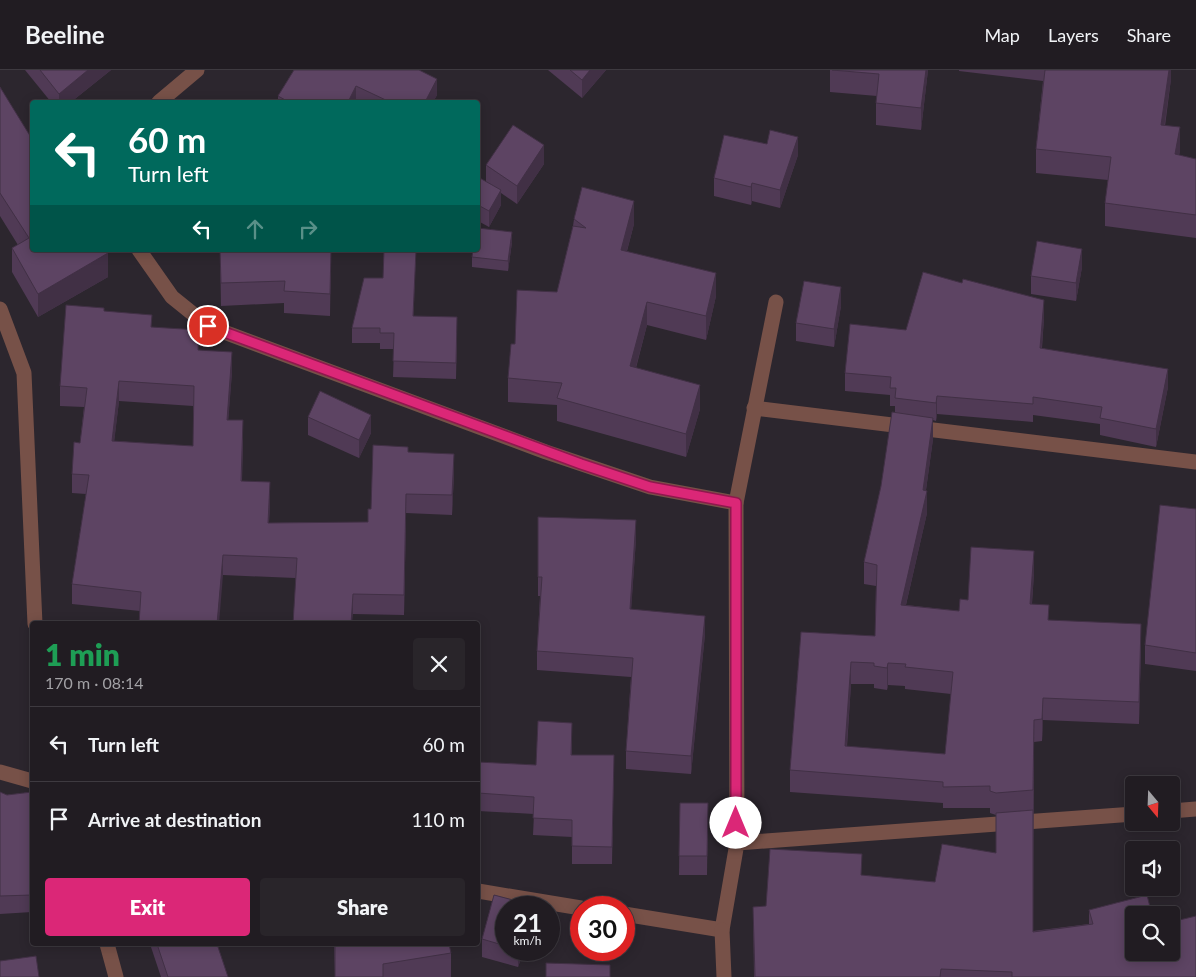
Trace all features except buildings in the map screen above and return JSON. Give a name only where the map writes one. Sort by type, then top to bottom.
[{"type":"street","points":[[161,100],[197,70]]},
{"type":"street","points":[[140,252],[172,297],[208,326],[565,458],[650,487],[736,503]]},
{"type":"street","points":[[724,977],[722,930],[737,843],[736,503],[776,302]]},
{"type":"street","points":[[0,310],[24,373],[34,621]]},
{"type":"street","points":[[754,408],[1196,462]]},
{"type":"street","points":[[0,772],[30,780]]},
{"type":"street","points":[[1180,810],[1196,809]]},
{"type":"street","points":[[737,843],[1125,815]]},
{"type":"street","points":[[480,891],[570,906]]},
{"type":"street","points":[[635,916],[722,930]]},
{"type":"street","points":[[108,946],[116,977]]},
{"type":"route","points":[[208,326],[581,464],[650,487],[736,503],[736,823]]}]
